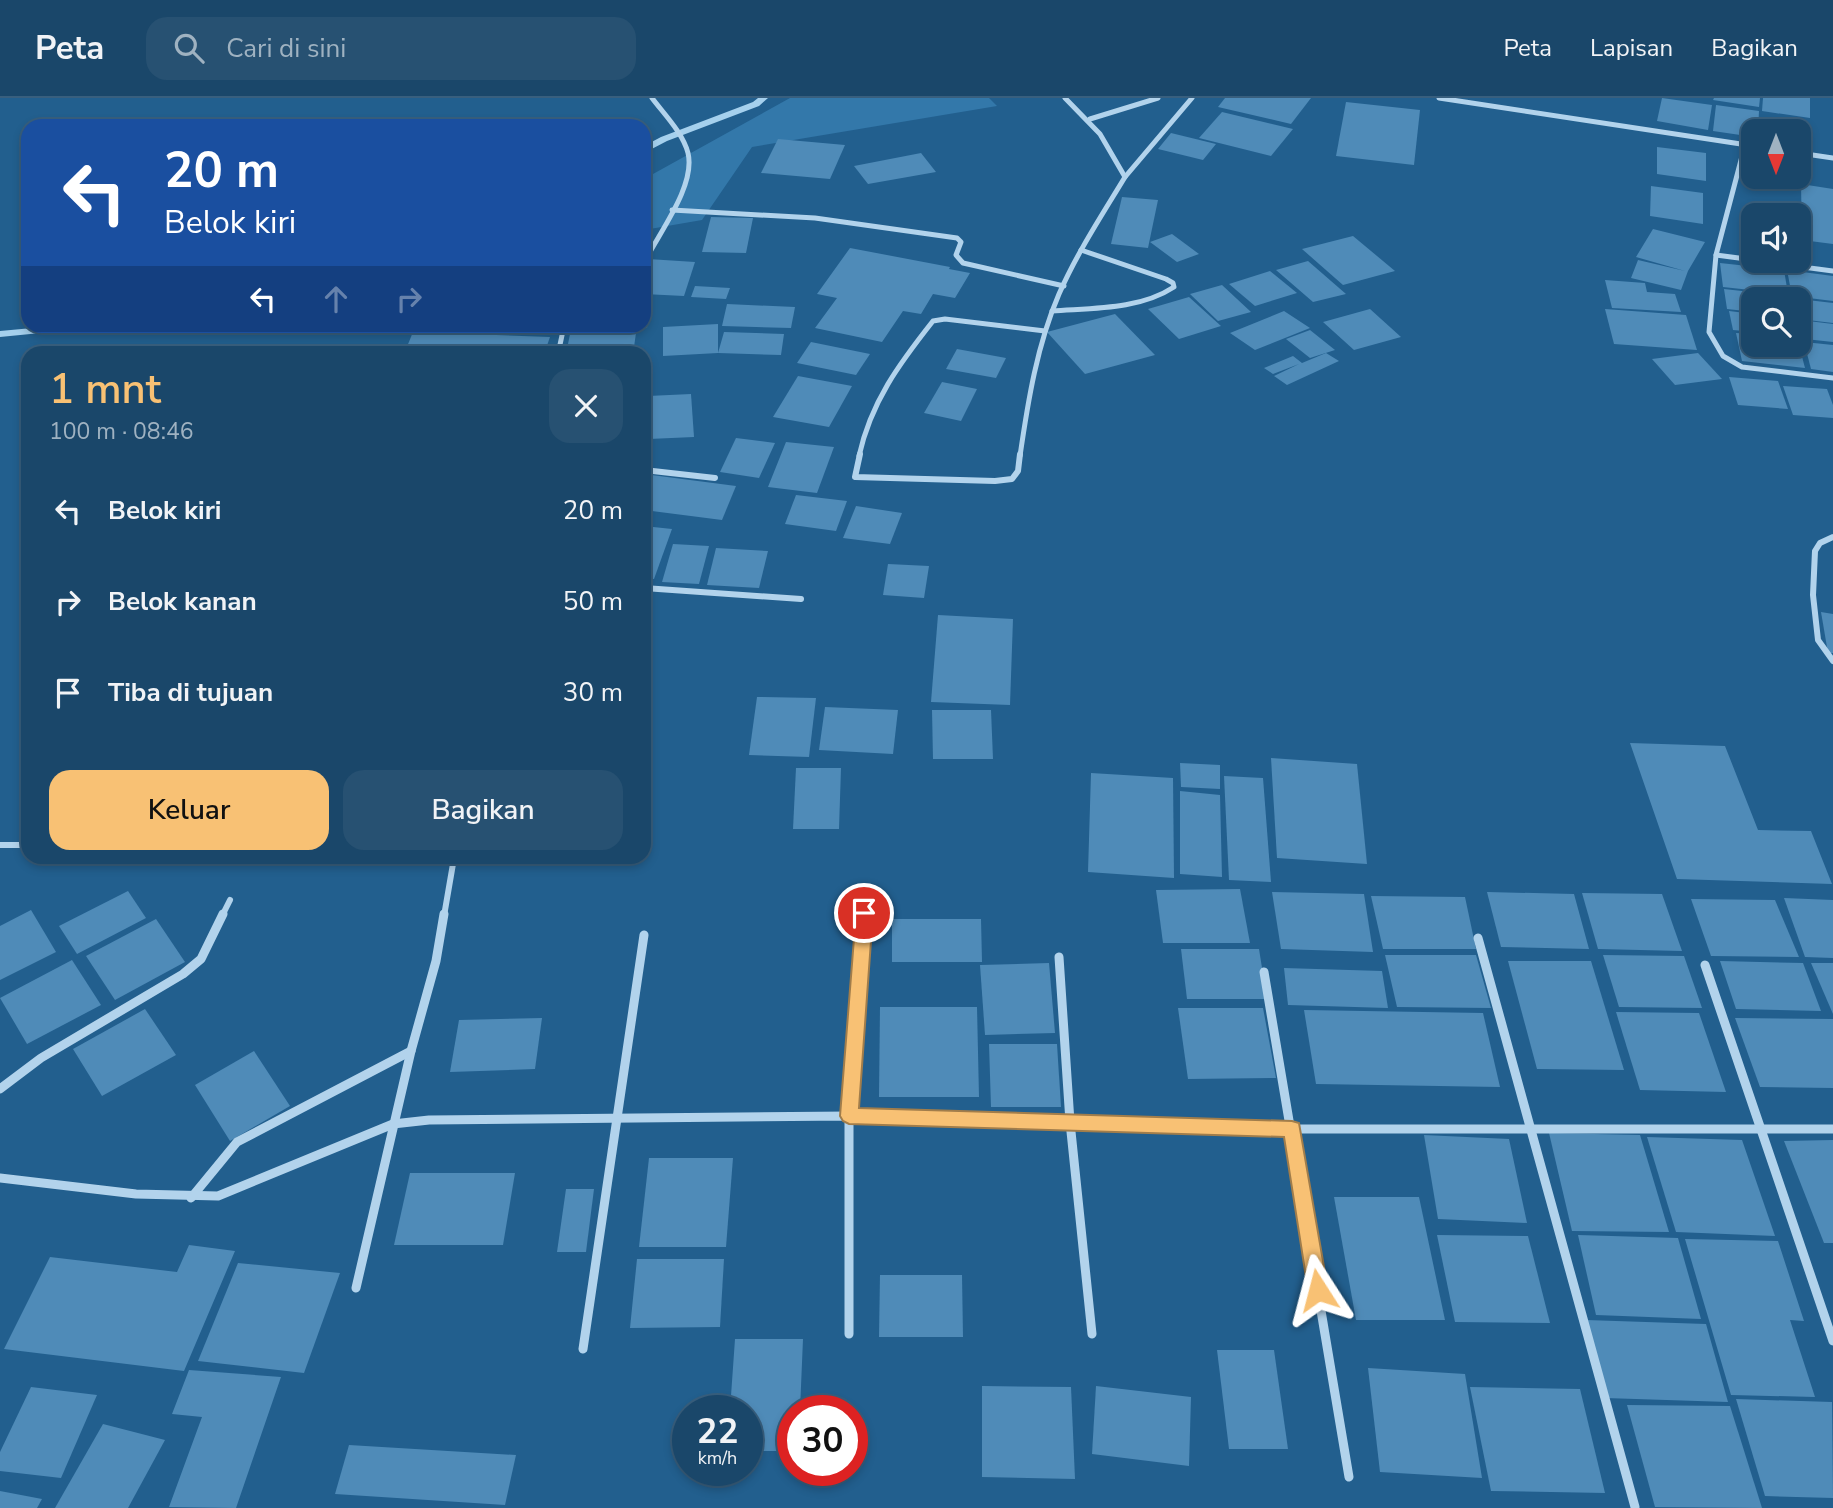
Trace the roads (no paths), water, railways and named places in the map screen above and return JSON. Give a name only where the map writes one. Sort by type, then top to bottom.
[{"type":"street","points":[[651,246],[687,180],[690,163],[688,151],[652,98]]},
{"type":"street","points":[[1065,98],[1090,119],[1110,147],[1125,177]]},
{"type":"street","points":[[1090,119],[1158,98]]},
{"type":"street","points":[[1045,331],[945,319],[933,321],[891,377],[874,406],[855,477],[995,481],[1012,479],[1018,471],[1028,395],[1052,311],[1081,250],[1125,177],[1192,98]]},
{"type":"street","points":[[1439,98],[1741,144]]},
{"type":"street","points":[[1811,155],[1833,158]]},
{"type":"street","points":[[1741,160],[1716,255],[1709,332],[1723,356],[1742,367],[1833,378]]},
{"type":"street","points":[[672,209],[782,214],[880,225],[957,238],[961,242],[956,256],[963,263],[1064,286]]},
{"type":"street","points":[[1052,311],[1122,304],[1168,292],[1174,287],[1167,279],[1081,250]]},
{"type":"street","points":[[1716,255],[1741,258]]},
{"type":"street","points":[[1811,268],[1833,271]]},
{"type":"street","points":[[651,471],[715,478]]},
{"type":"street","points":[[1833,537],[1820,543],[1815,551],[1815,635],[1822,653],[1833,661]]},
{"type":"street","points":[[651,588],[801,599]]},
{"type":"street","points":[[0,845],[21,845]]},
{"type":"street","points":[[356,1288],[393,1124],[436,961],[453,864]]},
{"type":"street","points":[[0,1089],[41,1058],[183,974],[201,959],[230,900]]},
{"type":"street","points":[[849,1334],[849,1116],[864,913]]},
{"type":"street","points":[[583,1349],[644,935]]},
{"type":"street","points":[[1478,938],[1635,1507]]},
{"type":"street","points":[[1059,957],[1070,1122],[1092,1334]]},
{"type":"street","points":[[1705,965],[1833,1341]]},
{"type":"street","points":[[1264,972],[1349,1477]]},
{"type":"street","points":[[191,1198],[237,1142],[411,1051]]},
{"type":"street","points":[[0,1178],[130,1194],[191,1198],[218,1196],[393,1124],[429,1119],[849,1116],[1292,1129],[1833,1129]]},
{"type":"waterway","points":[[651,146],[756,104],[764,98]]},
{"type":"waterway","points":[[0,334],[21,332]]}]
